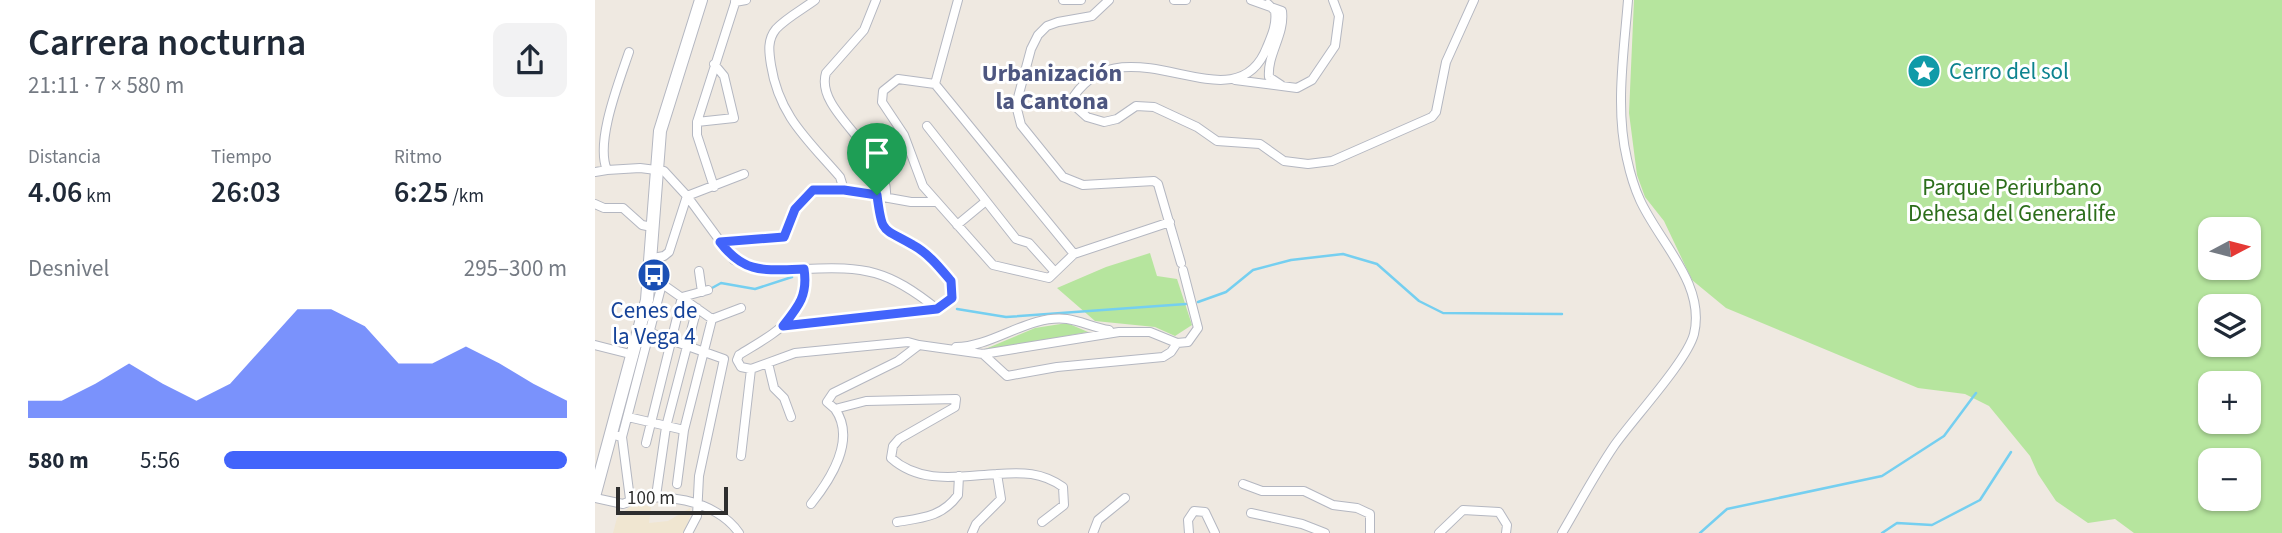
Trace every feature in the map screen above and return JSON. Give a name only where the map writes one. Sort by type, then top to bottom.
[{"type":"street","points":[[701,0],[660,131],[655,169],[651,276],[617,435],[595,496],[623,504],[630,499],[656,496],[697,505],[732,522],[739,533]]},
{"type":"street","points":[[714,187],[697,135],[697,122],[736,1],[747,0]]},
{"type":"street","points":[[815,0],[777,29],[769,41],[774,88],[784,111],[840,177],[844,190]]},
{"type":"street","points":[[783,326],[937,309],[952,298],[951,281],[915,246],[886,231],[881,222],[881,196],[887,187],[871,152],[825,92],[826,73],[864,30],[876,0]]},
{"type":"street","points":[[935,84],[958,0]]},
{"type":"street","points":[[1063,0],[1081,0]]},
{"type":"street","points":[[804,269],[807,288],[801,305],[783,326],[739,355],[737,360],[741,367],[751,369],[796,353],[908,342],[929,348],[983,354],[1119,332],[1150,332],[1177,343],[1188,342],[1198,328],[1159,184],[1154,181],[1083,185],[1063,177],[1021,125],[1016,105],[1031,49],[1038,35],[1047,26],[1058,22],[1092,16],[1109,0]]},
{"type":"street","points":[[1174,0],[1186,0]]},
{"type":"street","points":[[1251,0],[1278,7],[1283,18],[1265,83]]},
{"type":"street","points":[[1333,0],[1339,16],[1335,46],[1305,86],[1287,87],[1199,78],[1125,64],[1095,74],[1074,96],[1077,108],[1087,117],[1104,122],[1117,119],[1136,106],[1154,107],[1197,127],[1217,141],[1260,144],[1284,161],[1308,164],[1332,162],[1432,117],[1438,107],[1449,53],[1474,0]]},
{"type":"street","points":[[1562,533],[1613,447],[1688,348],[1696,318],[1693,298],[1661,232],[1640,200],[1624,141],[1628,0]]},
{"type":"street","points":[[1232,80],[1244,77],[1263,59],[1274,30],[1275,11],[1268,4]]},
{"type":"street","points":[[607,170],[602,162],[602,142],[615,91],[629,52]]},
{"type":"street","points":[[697,122],[734,118],[724,76],[714,64]]},
{"type":"street","points":[[1254,68],[1256,80],[1265,83]]},
{"type":"street","points":[[1074,254],[935,84],[898,79],[883,91],[882,102],[904,135],[923,187],[993,265],[1049,278],[1074,254],[1170,222]]},
{"type":"street","points":[[927,126],[1016,239],[1029,243],[1055,272]]},
{"type":"street","points":[[595,173],[607,170],[655,169],[672,177],[734,260],[747,266],[774,270],[870,270],[916,292],[937,309]]},
{"type":"street","points":[[687,196],[744,174]]},
{"type":"street","points":[[720,242],[784,237],[802,198],[813,190],[844,190],[935,202]]},
{"type":"street","points":[[653,258],[664,257],[669,252],[687,196]]},
{"type":"street","points":[[957,225],[986,201]]},
{"type":"street","points":[[595,204],[604,208],[623,208],[642,225],[652,227]]},
{"type":"street","points":[[682,297],[705,291],[699,271]]},
{"type":"street","points":[[651,276],[712,320]]},
{"type":"street","points":[[630,499],[617,435],[628,417],[662,284]]},
{"type":"street","points":[[646,443],[682,297]]},
{"type":"street","points":[[656,496],[666,427],[697,308]]},
{"type":"street","points":[[712,320],[740,308]]},
{"type":"street","points":[[929,348],[970,347],[1041,322],[1065,319],[1119,332]]},
{"type":"street","points":[[677,484],[684,430],[712,320]]},
{"type":"street","points":[[651,333],[722,356],[725,363],[699,476],[697,516],[688,533]]},
{"type":"street","points":[[983,354],[1007,376],[1057,367],[1163,357],[1171,352],[1177,343]]},
{"type":"street","points":[[595,345],[633,355]]},
{"type":"street","points":[[811,504],[838,465],[842,433],[839,415],[827,402],[833,393],[898,361],[919,345]]},
{"type":"street","points":[[768,363],[774,388],[784,398],[791,417]]},
{"type":"street","points":[[741,456],[751,369]]},
{"type":"street","points":[[835,409],[866,401],[956,399],[955,407],[899,439],[893,446],[891,458],[916,475],[959,476],[1019,472],[1047,476],[1062,487],[1064,505],[1042,522]]},
{"type":"street","points":[[628,417],[684,430]]},
{"type":"street","points":[[972,533],[977,524],[1002,499],[997,474]]},
{"type":"street","points":[[897,522],[932,517],[944,510],[958,495],[959,476]]},
{"type":"street","points":[[1243,484],[1262,491],[1304,491],[1333,505],[1357,508],[1370,514],[1370,533]]},
{"type":"street","points":[[1093,533],[1098,520],[1125,498]]},
{"type":"street","points":[[1439,533],[1463,510],[1485,509],[1499,512],[1507,525],[1506,533]]},
{"type":"street","points":[[1189,533],[1188,520],[1195,511],[1205,512],[1215,533]]},
{"type":"street","points":[[1251,513],[1302,524],[1325,533]]},
{"type":"shaded area","points":[[634,503],[651,507],[649,523],[668,521],[690,508],[691,514],[684,533],[613,533],[617,518]]},
{"type":"green space","name":"Parque Periurbano Dehesa del Generalife","points":[[1634,0],[2282,0],[2282,533],[2134,533],[2115,519],[2088,523],[2056,501],[2030,456],[1989,406],[1965,394],[1918,388],[1726,308],[1692,280],[1664,221],[1645,197],[1637,175],[1629,113]]},
{"type":"green space","points":[[1150,253],[1157,276],[1177,279],[1192,325],[1175,336],[1155,327],[1095,321],[1057,288],[1106,267]]},
{"type":"green space","points":[[1067,323],[1088,332],[978,352],[1035,328]]},
{"type":"waterway","points":[[1198,302],[1226,292],[1253,270],[1291,260],[1343,254],[1377,264],[1419,301],[1443,313],[1562,314]]},
{"type":"waterway","points":[[712,288],[721,283],[755,289],[792,277]]},
{"type":"waterway","points":[[957,309],[1006,317],[1186,304]]},
{"type":"waterway","points":[[1700,533],[1727,509],[1882,476],[1944,436],[1976,393]]},
{"type":"waterway","points":[[1882,533],[1897,523],[1932,525],[1980,500],[2011,452]]},
{"type":"place","name":"Cerro del sol","points":[[1924,71]]},
{"type":"place","name":"Cenes de la Vega 4","points":[[654,275]]},
{"type":"district","name":"Urbanización la Cantona","points":[[1052,87]]},
{"type":"route","points":[[813,190],[844,190],[877,195],[881,222],[886,231],[893,237],[915,246],[951,281],[952,298],[947,304],[937,309],[783,326],[801,305],[807,288],[804,269],[774,270],[747,266],[734,260],[720,242],[784,237],[795,209],[802,198],[813,190]]}]
